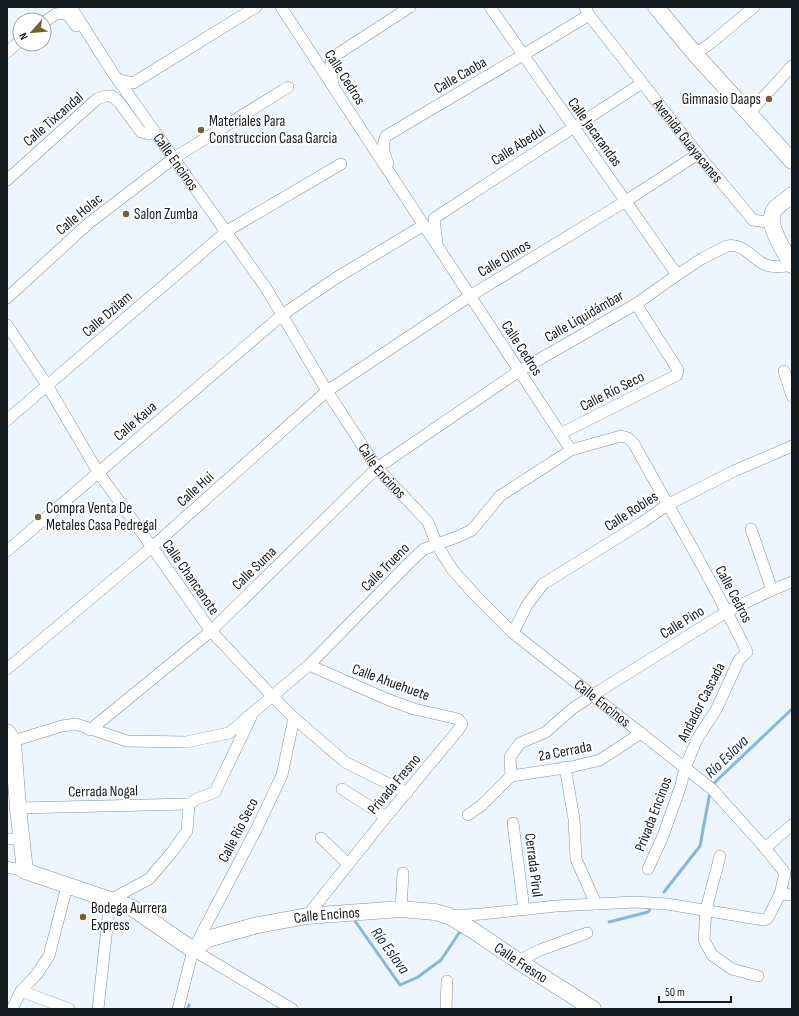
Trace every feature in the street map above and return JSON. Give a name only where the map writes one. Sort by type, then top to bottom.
[{"type":"street","name":"Calle Encinos","points":[[71,7],[118,80],[227,231],[266,288],[327,391],[378,468],[428,522],[437,545],[460,579],[513,633],[710,787],[789,872],[769,916],[764,920],[667,904],[635,902],[556,906],[449,916],[435,912],[400,909],[307,916],[258,925],[208,939],[193,950]]},
{"type":"street","points":[[118,80],[133,83],[256,7]]},
{"type":"street","points":[[335,89],[330,71],[333,57],[410,7]]},
{"type":"street","name":"Calle Jacarandas","points":[[490,7],[677,275]]},
{"type":"street","points":[[656,7],[695,54],[792,161]]},
{"type":"street","points":[[695,54],[711,43],[754,7]]},
{"type":"street","name":"Calle Cedros","points":[[280,8],[335,89],[571,450],[621,436],[628,438],[634,444],[728,611],[748,652]]},
{"type":"street","points":[[52,17],[60,10],[69,16],[91,47],[99,50]]},
{"type":"street","name":"Calle Caoba","points":[[394,179],[383,150],[383,141],[386,136],[523,55],[587,11]]},
{"type":"street","name":"Avenida Guayacanes","points":[[587,11],[698,154],[754,220],[772,223]]},
{"type":"street","points":[[749,113],[792,66]]},
{"type":"street","name":"Calle Abedul","points":[[437,245],[434,219],[436,217],[642,83]]},
{"type":"street","name":"Calle Holac","points":[[7,298],[89,223],[174,158],[288,87]]},
{"type":"street","name":"Calle Tixcandal","points":[[7,180],[97,99],[105,96],[112,96],[119,102],[141,132],[149,134],[155,132]]},
{"type":"street","name":"Calle Olmos","points":[[327,391],[470,296],[626,201],[698,154]]},
{"type":"street","points":[[227,231],[341,164]]},
{"type":"street","points":[[792,195],[775,209],[772,215],[774,231],[792,265]]},
{"type":"street","points":[[282,315],[336,278],[424,225]]},
{"type":"street","name":"Calle Dzilam","points":[[7,420],[227,231]]},
{"type":"street","name":"Calle Liquidámbar","points":[[378,468],[519,371],[636,304],[677,275],[718,250],[732,245],[743,249],[765,265],[780,267],[792,265]]},
{"type":"street","name":"Calle Río Seco","points":[[560,434],[677,375],[678,370],[636,304]]},
{"type":"street","name":"Calle Kaua","points":[[7,550],[282,315]]},
{"type":"street","name":"Calle Chancenote","points":[[7,325],[47,386],[98,472],[211,631],[294,718],[345,762],[407,792]]},
{"type":"street","points":[[784,371],[792,396]]},
{"type":"street","name":"Calle Hui","points":[[7,668],[152,547],[327,391]]},
{"type":"street","name":"Calle Robles","points":[[513,633],[527,604],[542,584],[643,522],[667,505],[734,471],[792,446]]},
{"type":"street","name":"Calle Trueno","points":[[10,736],[76,724],[90,730],[127,741],[186,742],[229,733],[310,666],[424,549],[472,530],[500,496],[571,450]]},
{"type":"street","name":"Calle Suma","points":[[90,730],[211,631],[378,468]]},
{"type":"street","points":[[751,529],[772,590]]},
{"type":"street","name":"Calle Pino","points":[[511,776],[510,757],[520,743],[546,732],[572,709],[593,695],[728,611],[792,582]]},
{"type":"street","name":"Andador Cascada","points":[[685,768],[697,739],[716,710],[739,660],[748,652]]},
{"type":"street","name":"Calle Ahuehuete","points":[[310,666],[389,700],[414,709],[458,719],[462,724]]},
{"type":"street","points":[[110,900],[149,879],[172,852],[186,831],[189,804],[215,792],[252,714]]},
{"type":"street","name":"Calle Río Seco","points":[[178,1009],[193,950],[258,826],[282,775],[294,718]]},
{"type":"street","name":"Privada Fresno","points":[[307,916],[462,724]]},
{"type":"street","name":"2a Cerrada","points":[[511,776],[600,760],[641,733]]},
{"type":"street","points":[[10,736],[11,782],[18,808],[14,839],[25,871]]},
{"type":"street","points":[[565,767],[574,819],[576,859],[596,904]]},
{"type":"street","name":"Privada Encinos","points":[[648,869],[663,836],[681,785],[685,768]]},
{"type":"street","points":[[468,815],[482,806],[511,776]]},
{"type":"street","points":[[342,789],[386,817]]},
{"type":"street","name":"Cerrada Nogal","points":[[18,808],[189,804]]},
{"type":"street","name":"Cerrada Pirul","points":[[514,823],[524,910]]},
{"type":"street","points":[[766,848],[792,825]]},
{"type":"street","points":[[321,838],[348,864]]},
{"type":"street","points":[[720,856],[706,910],[704,940],[712,954],[732,969],[758,976]]},
{"type":"street","points":[[7,867],[25,871],[130,907],[193,950],[292,1009]]},
{"type":"street","points":[[400,909],[403,873]]},
{"type":"street","points":[[11,1003],[37,974],[49,956],[67,886]]},
{"type":"street","points":[[780,894],[792,894]]},
{"type":"street","points":[[98,1009],[110,900]]},
{"type":"street","name":"Calle Fresno","points":[[449,916],[593,1009]]},
{"type":"street","points":[[518,961],[540,950],[587,933]]},
{"type":"street","points":[[446,1009],[447,981]]},
{"type":"street","points":[[22,991],[69,1009]]},
{"type":"waterway","name":"Río Eslava","points":[[712,785],[792,709]]},
{"type":"waterway","name":"Río Eslava","points":[[664,892],[700,846],[710,792]]},
{"type":"waterway","name":"Río Eslava","points":[[609,922],[648,912],[652,906]]},
{"type":"waterway","name":"Río Eslava","points":[[355,921],[400,985],[418,977],[441,960],[461,932]]},
{"type":"waterway","name":"Río Eslava","points":[[188,1009],[189,1005]]},
{"type":"place","name":"Gimnasio Daaps","points":[[769,99]]},
{"type":"place","name":"Materiales Para Construccion Casa Garcia","points":[[201,130]]},
{"type":"place","name":"Salon Zumba","points":[[126,214]]},
{"type":"place","name":"Compra Venta De Metales Casa Pedregal","points":[[38,517]]},
{"type":"place","name":"Bodega Aurrera Express","points":[[83,917]]}]
